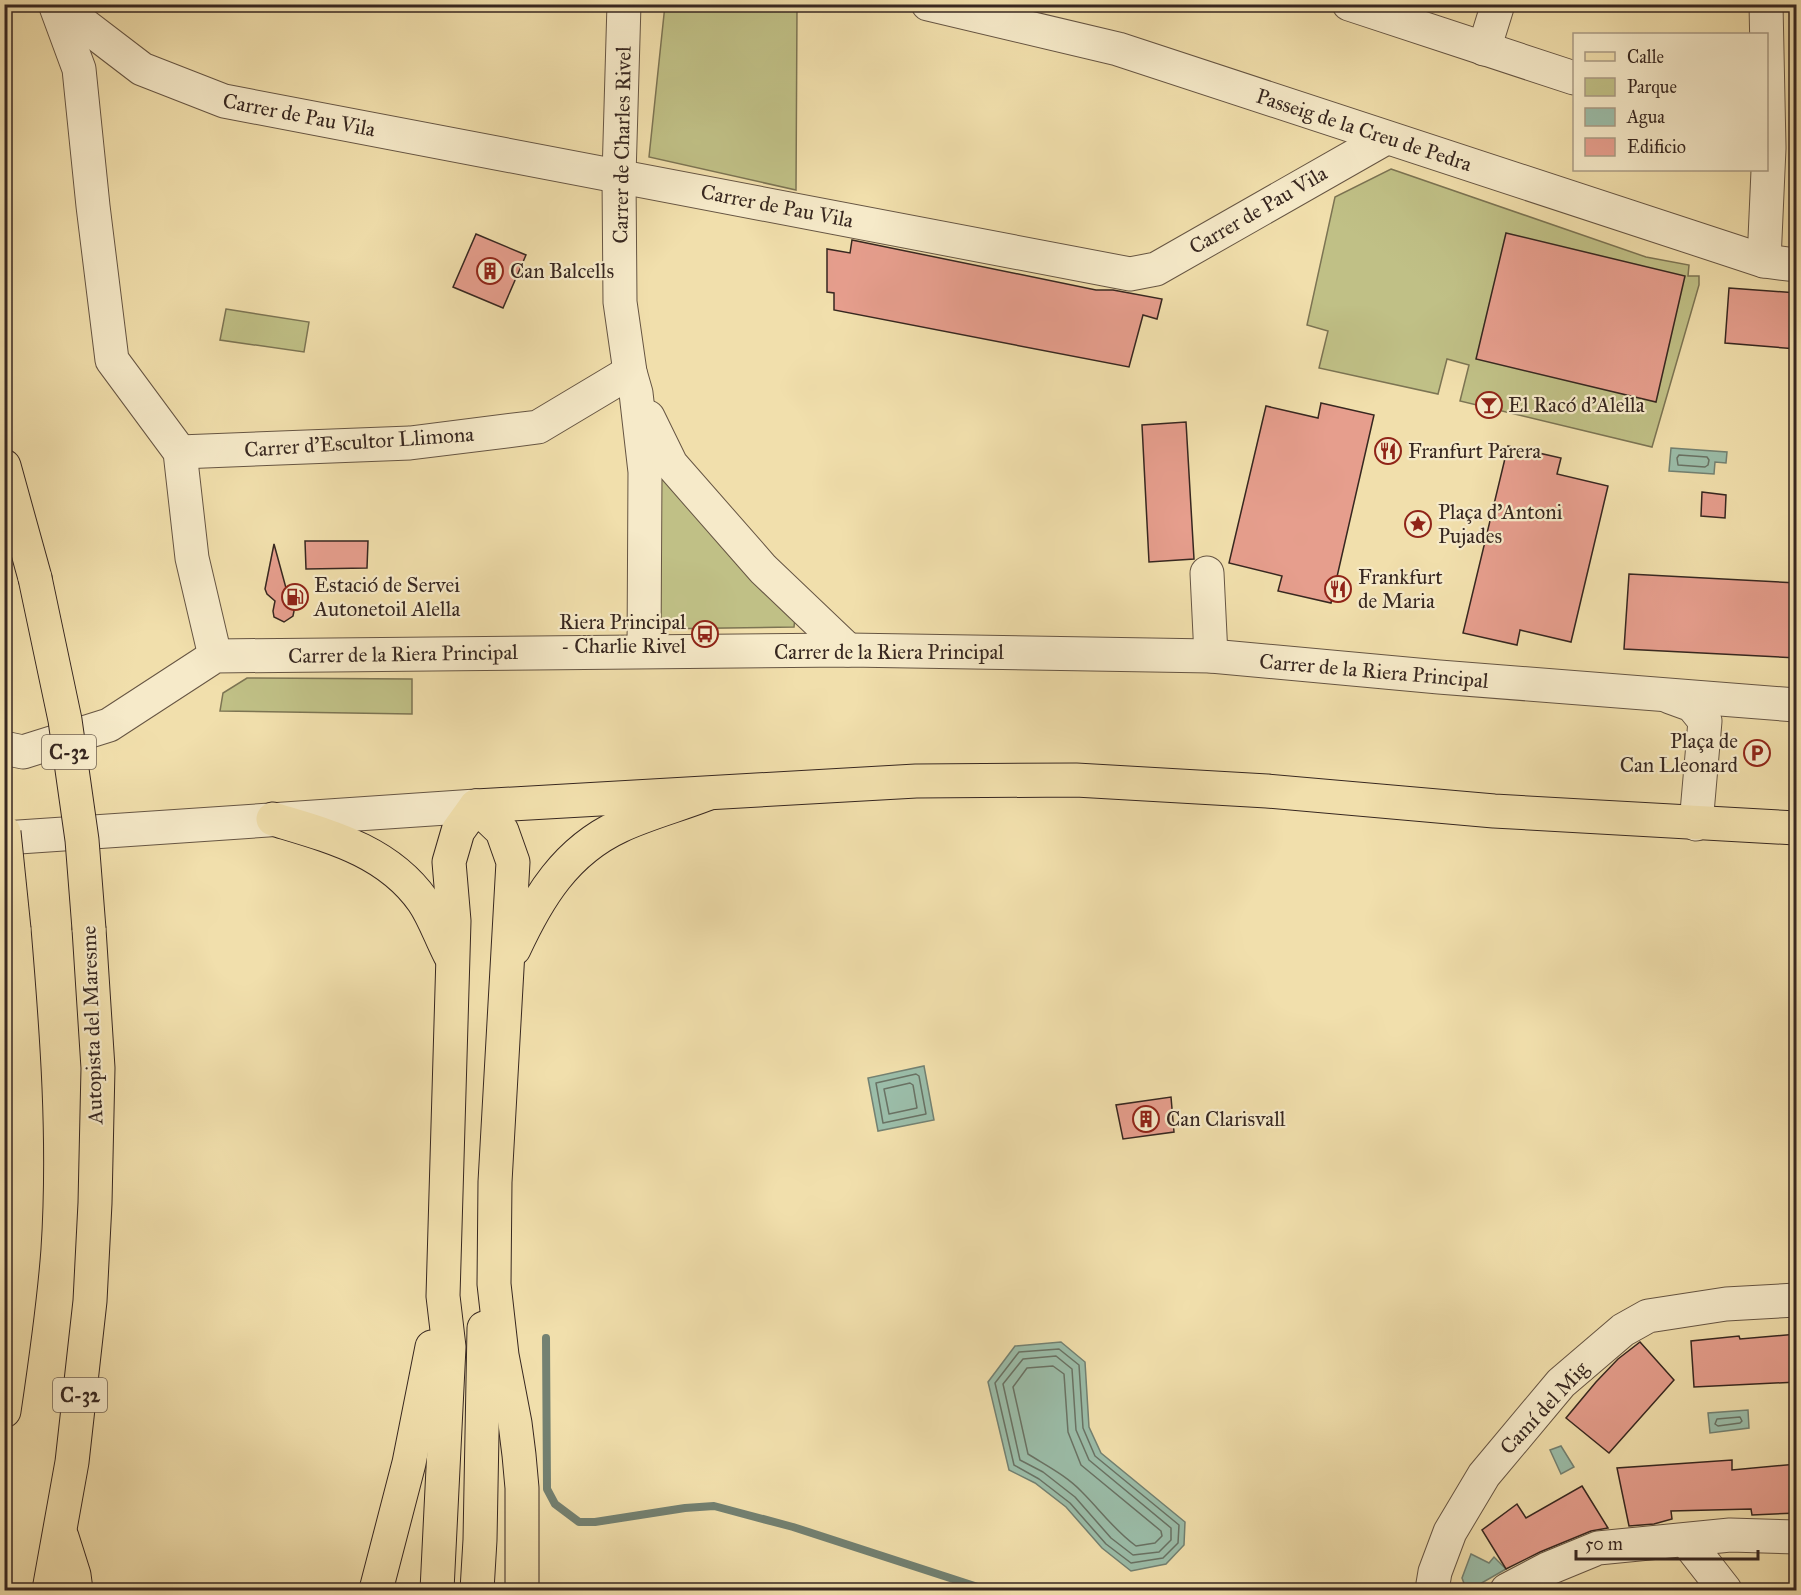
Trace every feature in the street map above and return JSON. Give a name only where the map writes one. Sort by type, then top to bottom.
[{"type":"main road","name":"Autopista del Maresme","points":[[4,466],[34,578],[65,720],[82,840],[98,1068],[95,1203],[89,1313],[72,1462],[49,1590]]},
{"type":"main road","points":[[476,806],[916,781],[1076,780],[1267,791],[1494,811],[1797,828]]},
{"type":"main road","points":[[506,964],[528,917],[559,871],[590,843],[620,826],[707,794]]},
{"type":"main road","points":[[437,1590],[449,1347],[443,1296],[454,921],[449,862],[458,831],[476,806]]},
{"type":"main road","points":[[476,806],[502,831],[513,862],[495,1182],[494,1284],[502,1355],[515,1423],[520,1466],[522,1590]]},
{"type":"main road","points":[[273,819],[325,835],[373,855],[400,876],[423,902],[452,960]]},
{"type":"main road","points":[[4,832],[24,1049],[24,1248],[4,1411]]},
{"type":"main road","points":[[477,1590],[484,1327],[494,1284]]},
{"type":"main road","points":[[376,1590],[409,1463],[443,1296]]},
{"type":"main road","points":[[60,1532],[75,1575],[76,1590]]},
{"type":"street","points":[[4,748],[23,752],[108,726],[215,656],[192,558],[180,452],[112,360],[79,69],[56,4]]},
{"type":"street","name":"Carrer de Pau Vila","points":[[56,4],[142,69]]},
{"type":"street","name":"Carrer de Charles Rivel","points":[[624,4],[619,176],[620,302],[633,382],[658,468],[644,651]]},
{"type":"street","name":"Passeig de la Creu de Pedra","points":[[928,4],[1118,49],[1764,261],[1797,266]]},
{"type":"street","points":[[1349,4],[1573,77]]},
{"type":"street","points":[[1484,49],[1498,4]]},
{"type":"street","points":[[1764,261],[1778,148],[1766,4]]},
{"type":"street","name":"Carrer de Pau Vila","points":[[79,69],[93,62],[142,69],[224,101],[1130,274],[1156,269],[1386,138]]},
{"type":"street","name":"Carrer d'Escultor Llimona","points":[[180,452],[410,443],[538,428],[633,382]]},
{"type":"street","name":"Carrer de Charles Rivel","points":[[658,468],[848,650]]},
{"type":"street","points":[[1207,573],[1211,656]]},
{"type":"street","name":"Carrer de la Riera Principal","points":[[215,656],[848,650],[1211,656],[1439,677],[1797,705]]},
{"type":"street","points":[[1662,694],[1692,705],[1705,721],[1696,824]]},
{"type":"street","points":[[1705,721],[1724,710],[1749,701]]},
{"type":"street","points":[[4,838],[476,806]]},
{"type":"street","name":"Camí del Mig","points":[[1432,1590],[1435,1572],[1450,1532],[1484,1475],[1561,1383],[1623,1330],[1648,1316],[1726,1304],[1797,1300]]},
{"type":"street","points":[[1508,1590],[1555,1580],[1598,1548],[1730,1535],[1797,1537]]},
{"type":"street","points":[[1686,1540],[1725,1590]]},
{"type":"green space","points":[[665,5],[786,5],[797,8],[796,190],[649,157]]},
{"type":"green space","points":[[1391,169],[1646,257],[1689,265],[1688,276],[1699,276],[1699,285],[1652,447],[1460,401],[1469,365],[1447,359],[1438,394],[1319,368],[1328,331],[1307,325],[1335,197]]},
{"type":"green space","points":[[226,309],[309,322],[304,352],[220,340]]},
{"type":"green space","points":[[658,474],[795,618],[794,627],[653,629]]},
{"type":"green space","points":[[247,678],[412,679],[412,714],[220,711],[223,693]]},
{"type":"water","points":[[1671,448],[1727,452],[1726,463],[1715,462],[1714,474],[1669,471]]},
{"type":"water","points":[[924,1066],[934,1120],[878,1131],[868,1078]]},
{"type":"water","points":[[1061,1342],[1085,1362],[1089,1427],[1101,1453],[1185,1522],[1184,1545],[1166,1564],[1131,1571],[1102,1548],[1066,1507],[1035,1483],[1009,1470],[988,1382],[1015,1346]]},
{"type":"water","points":[[1748,1410],[1749,1428],[1710,1433],[1708,1413]]},
{"type":"water","points":[[1561,1446],[1574,1467],[1561,1474],[1550,1450]]},
{"type":"water","points":[[1471,1554],[1489,1563],[1494,1557],[1506,1569],[1473,1588],[1465,1586],[1462,1578]]},
{"type":"building","points":[[1506,233],[1685,276],[1656,402],[1476,359]]},
{"type":"building","name":"Can Balcells","points":[[476,234],[526,255],[503,308],[453,287]]},
{"type":"building","points":[[852,240],[1096,290],[1113,290],[1162,299],[1157,319],[1143,315],[1129,367],[834,310],[834,293],[827,292],[827,249],[850,253]]},
{"type":"building","points":[[1729,288],[1797,293],[1797,349],[1725,343]]},
{"type":"building","points":[[1321,403],[1374,415],[1331,603],[1278,591],[1282,576],[1229,563],[1266,406],[1318,418]]},
{"type":"building","points":[[1186,422],[1194,559],[1149,562],[1142,425]]},
{"type":"building","points":[[1508,446],[1561,458],[1557,474],[1608,486],[1571,642],[1520,630],[1517,645],[1463,633]]},
{"type":"building","points":[[1702,492],[1726,495],[1725,518],[1701,516]]},
{"type":"building","points":[[305,541],[368,541],[367,568],[306,569]]},
{"type":"building","points":[[274,544],[286,588],[284,598],[292,605],[294,611],[293,616],[284,622],[274,617],[275,601],[265,589]]},
{"type":"building","points":[[1629,574],[1797,583],[1797,658],[1624,649]]},
{"type":"building","name":"Can Clarisvall","points":[[1171,1097],[1174,1132],[1123,1139],[1116,1105]]},
{"type":"building","points":[[1797,1334],[1797,1382],[1694,1387],[1691,1341],[1739,1336],[1740,1339]]},
{"type":"building","points":[[1640,1342],[1674,1380],[1609,1453],[1566,1418],[1618,1359]]},
{"type":"building","points":[[1732,1460],[1732,1470],[1797,1464],[1797,1513],[1752,1515],[1751,1509],[1671,1511],[1672,1519],[1654,1524],[1629,1526],[1617,1468]]},
{"type":"building","points":[[1582,1486],[1608,1528],[1591,1531],[1506,1569],[1482,1530],[1517,1504],[1526,1518]]},
{"type":"waterway","points":[[546,1338],[547,1489],[555,1504],[579,1522],[595,1522],[685,1508],[714,1506],[793,1527],[987,1590]]},
{"type":"place","name":"Can Balcells","points":[[490,271]]},
{"type":"place","name":"El Racó d'Alella","points":[[1489,405]]},
{"type":"place","name":"Franfurt Parera","points":[[1388,451]]},
{"type":"place","name":"Plaça d'Antoni Pujades","points":[[1418,524]]},
{"type":"place","name":"Frankfurt de Maria","points":[[1338,589]]},
{"type":"place","name":"Estació de Servei Autonetoil Alella","points":[[295,597]]},
{"type":"place","name":"Riera Principal - Charlie Rivel","points":[[705,634]]},
{"type":"place","name":"Plaça de Can Lleonard","points":[[1757,753]]},
{"type":"place","name":"Can Clarisvall","points":[[1146,1119]]}]
